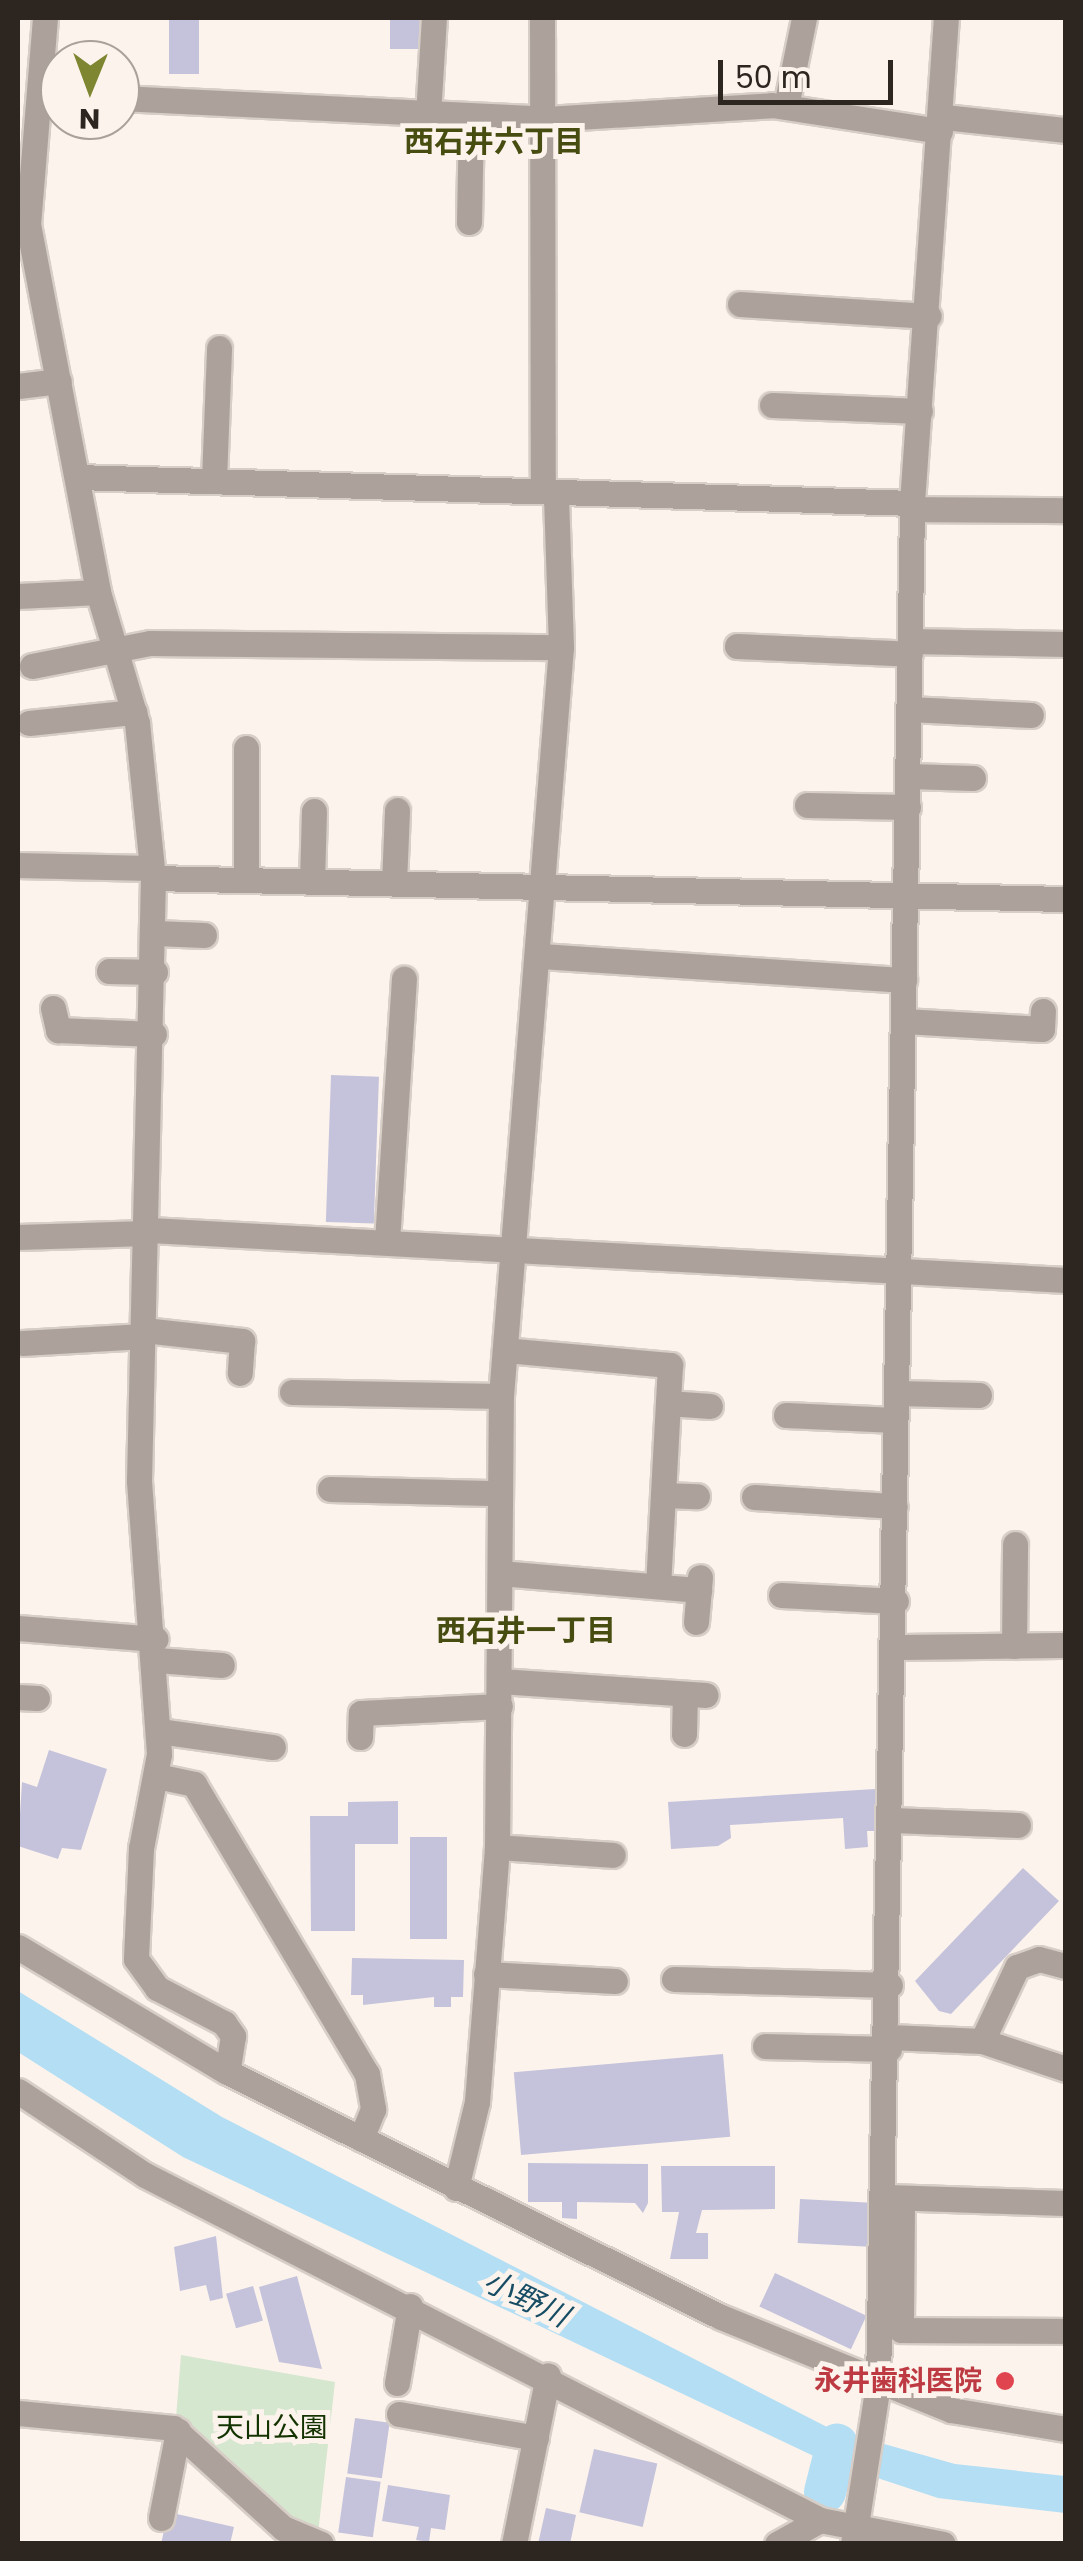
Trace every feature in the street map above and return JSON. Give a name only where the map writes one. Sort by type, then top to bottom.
[{"type":"street","points":[[428,115],[434,18]]},
{"type":"street","points":[[456,2188],[477,2102],[497,1847],[501,1396],[542,956],[561,647],[549,495],[542,18]]},
{"type":"street","points":[[786,106],[804,18]]},
{"type":"street","points":[[946,18],[930,316],[912,506],[895,1420],[889,2043],[894,2197],[901,2330],[1066,2331]]},
{"type":"street","points":[[140,99],[546,119],[786,106],[942,124],[1066,130]]},
{"type":"street","points":[[470,222],[471,117]]},
{"type":"street","points":[[44,140],[28,224],[98,592],[134,712],[155,932],[140,1481],[156,1650],[159,1731],[156,1776],[141,1848],[136,1959],[157,1988],[224,2024],[233,2036],[226,2072]]},
{"type":"street","points":[[740,304],[930,316]]},
{"type":"street","points":[[214,480],[218,348]]},
{"type":"street","points":[[18,386],[58,381]]},
{"type":"street","points":[[772,405],[920,411]]},
{"type":"street","points":[[77,477],[1066,510]]},
{"type":"street","points":[[18,596],[98,592]]},
{"type":"street","points":[[750,654],[1066,644]]},
{"type":"street","points":[[32,666],[115,650],[561,647]]},
{"type":"street","points":[[910,710],[1031,715]]},
{"type":"street","points":[[29,724],[134,712]]},
{"type":"street","points":[[246,748],[258,786],[246,880]]},
{"type":"street","points":[[908,776],[973,778]]},
{"type":"street","points":[[807,805],[908,807]]},
{"type":"street","points":[[394,883],[397,810]]},
{"type":"street","points":[[312,882],[314,811]]},
{"type":"street","points":[[18,865],[246,880],[1066,900]]},
{"type":"street","points":[[155,932],[204,934]]},
{"type":"street","points":[[542,956],[904,980]]},
{"type":"street","points":[[109,971],[155,972]]},
{"type":"street","points":[[388,1241],[404,980]]},
{"type":"street","points":[[54,1008],[58,1030],[154,1034]]},
{"type":"street","points":[[904,1021],[1042,1028],[1043,1011]]},
{"type":"street","points":[[18,1238],[148,1231],[1066,1280]]},
{"type":"street","points":[[22,1343],[144,1333],[242,1342],[240,1374]]},
{"type":"street","points":[[505,1350],[670,1365],[658,1586]]},
{"type":"street","points":[[292,1392],[501,1396]]},
{"type":"street","points":[[896,1393],[979,1395]]},
{"type":"street","points":[[668,1404],[710,1406]]},
{"type":"street","points":[[786,1415],[895,1420]]},
{"type":"street","points":[[330,1489],[499,1493]]},
{"type":"street","points":[[663,1494],[697,1496]]},
{"type":"street","points":[[754,1496],[896,1506]]},
{"type":"street","points":[[1014,1646],[1015,1544]]},
{"type":"street","points":[[500,1573],[658,1586],[700,1581],[696,1622]]},
{"type":"street","points":[[781,1594],[896,1601]]},
{"type":"street","points":[[18,1628],[222,1665]]},
{"type":"street","points":[[895,1647],[1066,1645]]},
{"type":"street","points":[[360,1737],[361,1713],[500,1694],[696,1694],[684,1734]]},
{"type":"street","points":[[159,1731],[273,1747]]},
{"type":"street","points":[[156,1776],[194,1784],[367,2074],[373,2109],[361,2139]]},
{"type":"street","points":[[892,1820],[1018,1824]]},
{"type":"street","points":[[497,1847],[613,1854]]},
{"type":"street","points":[[18,1948],[226,2072],[877,2393],[951,2410],[1066,2428]]},
{"type":"street","points":[[982,2041],[1016,1967],[1039,1959],[1066,1966]]},
{"type":"street","points":[[486,1974],[615,1981]]},
{"type":"street","points":[[674,1979],[890,1985]]},
{"type":"street","points":[[765,2046],[982,2041],[1066,2069]]},
{"type":"street","points":[[18,2091],[145,2175],[548,2375],[820,2520],[854,2531],[943,2544]]},
{"type":"street","points":[[894,2197],[1066,2202]]},
{"type":"street","points":[[854,2531],[877,2393],[894,2197]]},
{"type":"street","points":[[396,2383],[410,2306]]},
{"type":"street","points":[[514,2544],[548,2375]]},
{"type":"street","points":[[18,2413],[133,2418],[178,2431],[282,2528],[321,2544]]},
{"type":"street","points":[[399,2414],[536,2438]]},
{"type":"street","points":[[161,2518],[178,2431]]},
{"type":"street","points":[[777,2544],[820,2520]]},
{"type":"green space","name":"天山公園","points":[[181,2355],[335,2382],[318,2534],[287,2520],[176,2418]]},
{"type":"water","name":"小野川","points":[[18,1991],[222,2117],[831,2429],[955,2464],[1065,2476],[1065,2513],[938,2498],[820,2459],[183,2157],[18,2052]]},
{"type":"building","points":[[169,18],[199,18],[199,74],[169,74]]},
{"type":"building","points":[[390,18],[424,18],[424,49],[390,49]]},
{"type":"building","points":[[331,1075],[379,1077],[374,1224],[326,1222]]},
{"type":"building","points":[[49,1750],[107,1769],[81,1850],[62,1848],[58,1859],[18,1846],[22,1782],[37,1787]]},
{"type":"building","points":[[875,1789],[878,1831],[867,1831],[868,1847],[845,1849],[843,1818],[730,1825],[731,1838],[718,1846],[671,1849],[668,1802]]},
{"type":"building","points":[[398,1801],[398,1844],[355,1844],[355,1931],[311,1931],[310,1816],[348,1816],[348,1802]]},
{"type":"building","points":[[410,1837],[447,1837],[447,1939],[410,1939]]},
{"type":"building","points":[[1023,1868],[1059,1901],[951,2014],[939,2011],[915,1981]]},
{"type":"building","points":[[352,1958],[464,1960],[463,1997],[451,1997],[451,2007],[434,2007],[434,1997],[363,2005],[363,1995],[351,1995]]},
{"type":"building","points":[[723,2054],[730,2137],[521,2155],[514,2072]]},
{"type":"building","points":[[528,2163],[648,2164],[648,2203],[643,2213],[635,2203],[577,2202],[577,2219],[562,2218],[562,2202],[528,2202]]},
{"type":"building","points":[[661,2166],[775,2166],[775,2209],[702,2210],[696,2233],[708,2233],[708,2259],[670,2259],[679,2212],[662,2212]]},
{"type":"building","points":[[800,2199],[876,2203],[874,2247],[798,2243]]},
{"type":"building","points":[[216,2236],[223,2298],[210,2301],[206,2285],[180,2291],[174,2247]]},
{"type":"building","points":[[775,2273],[867,2316],[851,2349],[759,2307]]},
{"type":"building","points":[[297,2276],[322,2369],[279,2362],[259,2287]]},
{"type":"building","points":[[253,2286],[263,2321],[236,2328],[226,2294]]},
{"type":"building","points":[[355,2418],[390,2423],[382,2478],[347,2473]]},
{"type":"building","points":[[594,2449],[657,2464],[643,2527],[579,2512]]},
{"type":"building","points":[[346,2477],[381,2482],[373,2537],[338,2532]]},
{"type":"building","points":[[388,2485],[450,2495],[445,2530],[431,2528],[429,2542],[416,2540],[419,2527],[382,2521]]},
{"type":"building","points":[[546,2508],[576,2515],[570,2544],[538,2544]]},
{"type":"building","points":[[168,2512],[234,2527],[230,2544],[161,2544]]},
{"type":"waterway","points":[[825,2492],[837,2445]]},
{"type":"place","name":"永井歯科医院","points":[[1005,2381]]},
{"type":"district","name":"西石井六丁目","points":[[494,142]]},
{"type":"district","name":"西石井一丁目","points":[[526,1631]]}]
